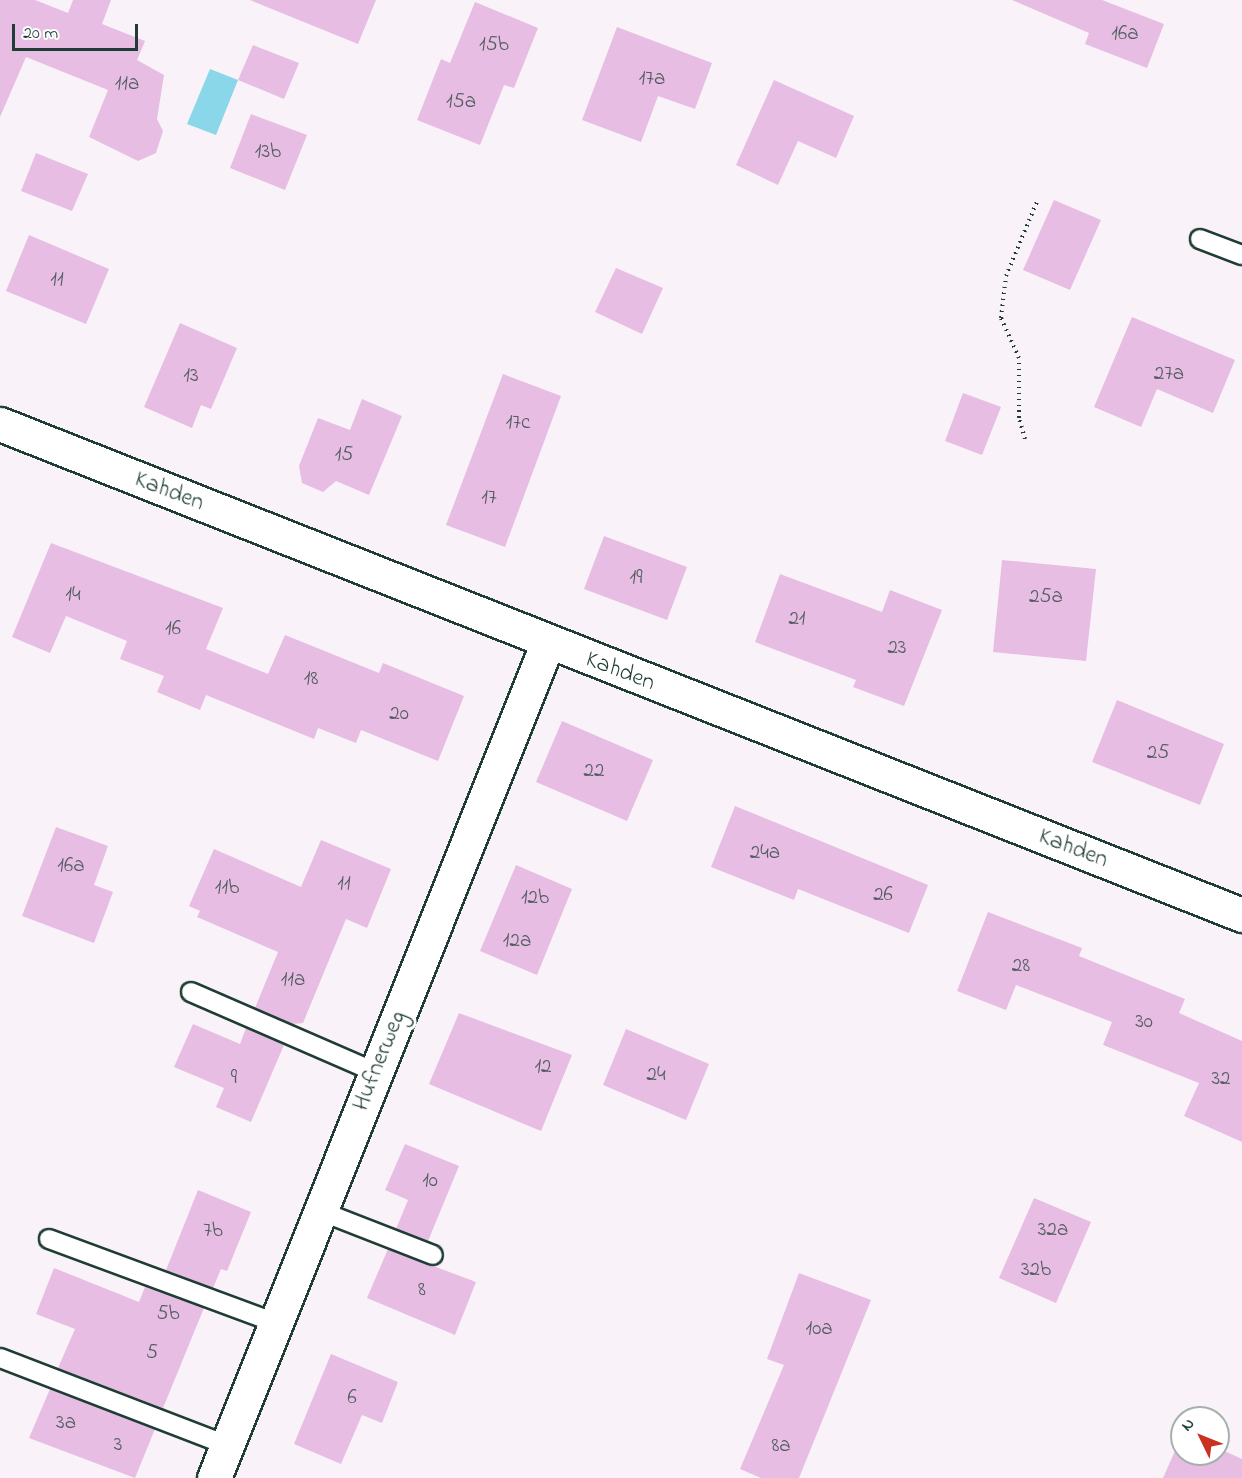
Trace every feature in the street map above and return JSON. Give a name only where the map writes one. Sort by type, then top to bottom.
[{"type":"street","name":"Kahden","points":[[0,424],[547,644],[1242,915]]},
{"type":"street","name":"Hufnerweg","points":[[214,1478],[547,644]]},
{"type":"lane","points":[[1200,239],[1242,255]]},
{"type":"lane","points":[[191,992],[375,1072]]},
{"type":"lane","points":[[320,1211],[433,1255]]},
{"type":"lane","points":[[49,1239],[276,1323]]},
{"type":"lane","points":[[0,1358],[227,1445]]},
{"type":"path","points":[[1025,439],[1019,418],[1020,358],[1001,318],[1006,276],[1038,199]]},
{"type":"water","points":[[210,69],[238,80],[216,135],[187,124]]},
{"type":"building","points":[[0,0],[35,0],[68,13],[73,0],[111,0],[102,24],[145,41],[137,60],[164,75],[157,119],[163,131],[156,153],[138,161],[89,137],[108,90],[26,57],[0,117]]},
{"type":"building","points":[[250,0],[376,0],[358,44]]},
{"type":"building","points":[[1012,0],[1102,0],[1164,24],[1147,68],[1085,44],[1089,33]]},
{"type":"building","points":[[475,2],[538,28],[514,88],[504,85],[480,145],[417,120],[441,59],[450,63]]},
{"type":"building","points":[[617,27],[712,63],[695,109],[658,96],[641,142],[582,120]]},
{"type":"building","points":[[253,45],[299,63],[284,99],[238,80]]},
{"type":"building","points":[[774,80],[854,116],[836,158],[798,141],[778,185],[736,165]]},
{"type":"building","points":[[251,114],[307,135],[285,190],[230,168]]},
{"type":"building","points":[[36,153],[88,174],[72,211],[21,191]]},
{"type":"building","points":[[1054,200],[1101,220],[1070,290],[1023,270]]},
{"type":"building","points":[[29,235],[109,269],[86,324],[6,291]]},
{"type":"building","points":[[616,268],[663,288],[642,334],[595,312]]},
{"type":"building","points":[[1132,317],[1235,360],[1213,413],[1157,389],[1141,427],[1094,407]]},
{"type":"building","points":[[180,323],[237,348],[211,409],[201,405],[192,428],[144,407]]},
{"type":"building","points":[[503,374],[561,396],[505,547],[446,525]]},
{"type":"building","points":[[963,393],[1001,407],[982,455],[945,441]]},
{"type":"building","points":[[362,399],[402,416],[369,495],[336,481],[323,492],[302,483],[299,466],[318,418],[350,430]]},
{"type":"building","points":[[604,536],[687,567],[667,620],[584,589]]},
{"type":"building","points":[[51,543],[223,608],[206,649],[268,674],[285,635],[379,673],[383,663],[464,696],[438,761],[361,730],[356,743],[318,728],[314,739],[206,695],[200,710],[157,692],[164,676],[120,659],[127,641],[66,616],[50,653],[12,637]]},
{"type":"building","points":[[1002,560],[1096,569],[1086,661],[993,652]]},
{"type":"building","points":[[780,574],[882,612],[890,590],[942,610],[904,706],[853,687],[856,680],[755,642]]},
{"type":"building","points":[[1117,700],[1224,744],[1200,805],[1092,762]]},
{"type":"building","points":[[562,721],[653,760],[627,821],[536,782]]},
{"type":"building","points":[[735,806],[928,885],[909,933],[798,889],[794,900],[711,867]]},
{"type":"building","points":[[56,827],[108,846],[94,885],[113,892],[94,943],[22,916]]},
{"type":"building","points":[[321,840],[391,869],[367,928],[346,919],[303,1023],[292,1024],[255,1008],[278,952],[197,917],[200,911],[189,906],[214,849],[301,887]]},
{"type":"building","points":[[516,865],[572,889],[537,975],[480,951]]},
{"type":"building","points":[[988,912],[1082,948],[1079,956],[1185,999],[1179,1013],[1242,1041],[1242,1142],[1184,1116],[1199,1083],[1103,1045],[1112,1022],[1016,985],[1006,1010],[957,991]]},
{"type":"building","points":[[459,1013],[572,1055],[541,1131],[429,1084]]},
{"type":"building","points":[[193,1024],[240,1044],[246,1028],[284,1045],[251,1122],[216,1107],[224,1088],[174,1067]]},
{"type":"building","points":[[626,1029],[709,1064],[686,1120],[603,1085]]},
{"type":"building","points":[[405,1144],[459,1166],[428,1241],[396,1229],[408,1200],[385,1190]]},
{"type":"building","points":[[198,1190],[251,1212],[227,1271],[221,1269],[213,1288],[166,1270]]},
{"type":"building","points":[[1034,1198],[1091,1222],[1056,1303],[999,1278]]},
{"type":"building","points":[[388,1249],[476,1282],[455,1335],[367,1298]]},
{"type":"building","points":[[54,1268],[139,1302],[145,1287],[204,1308],[163,1408],[58,1368],[75,1329],[36,1314]]},
{"type":"building","points":[[799,1273],[871,1300],[799,1478],[761,1478],[740,1469],[784,1365],[767,1359]]},
{"type":"building","points":[[331,1354],[398,1382],[382,1423],[362,1415],[341,1464],[294,1444]]},
{"type":"building","points":[[50,1389],[155,1429],[135,1478],[29,1438]]},
{"type":"building","points":[[1230,1454],[1242,1459],[1242,1478],[1163,1478],[1170,1462],[1170,1466],[1230,1466]]}]
